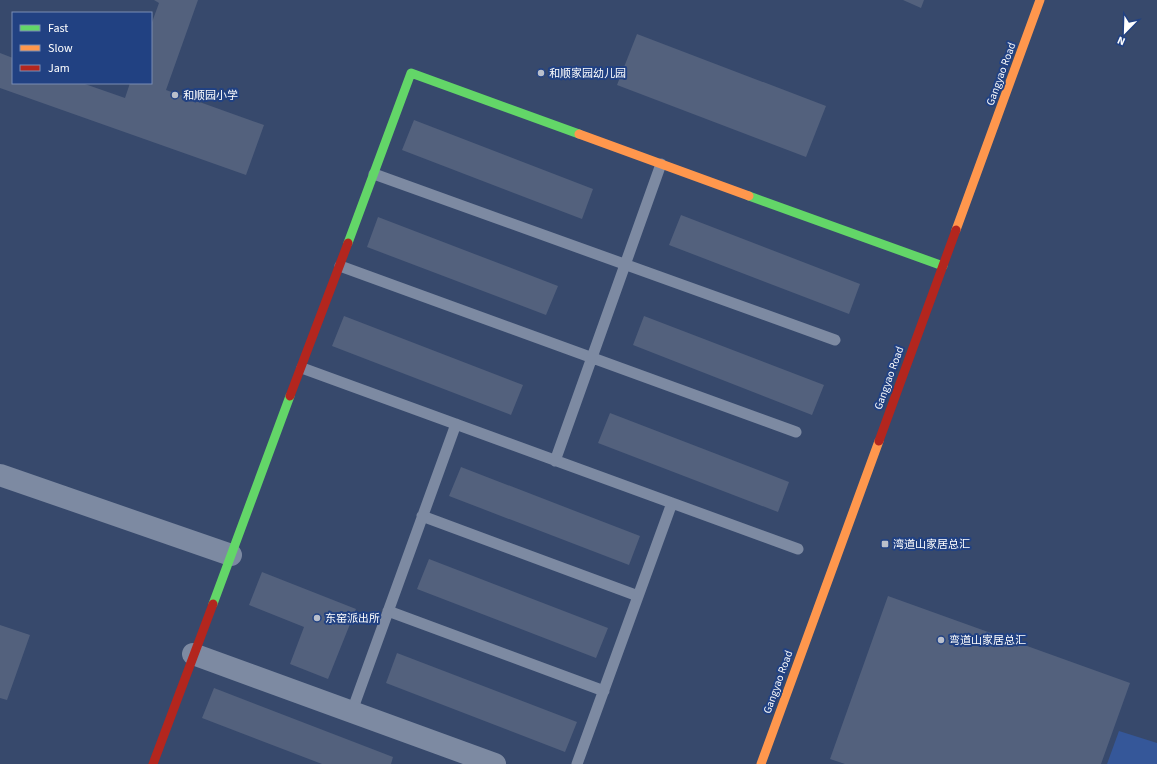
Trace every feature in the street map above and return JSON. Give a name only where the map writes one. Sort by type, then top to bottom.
[{"type":"street","name":"Gangyao Road","points":[[761,764],[1040,0]]},
{"type":"street","points":[[154,764],[411,73],[943,266]]},
{"type":"street","points":[[0,475],[231,555]]},
{"type":"street","points":[[194,654],[495,764]]},
{"type":"lane","points":[[555,461],[661,164]]},
{"type":"lane","points":[[374,174],[835,340]]},
{"type":"lane","points":[[340,266],[796,432]]},
{"type":"lane","points":[[302,368],[798,549]]},
{"type":"lane","points":[[352,712],[456,424]]},
{"type":"lane","points":[[577,764],[672,503]]},
{"type":"lane","points":[[422,516],[638,596]]},
{"type":"lane","points":[[388,611],[604,691]]},
{"type":"shaded area","points":[[1119,731],[1157,743],[1157,764],[1107,764]]},
{"type":"building","points":[[154,0],[198,0],[166,90],[264,125],[246,175],[0,88],[0,53],[12,58],[12,84],[85,84],[125,98],[130,84],[152,84],[152,22],[159,3]]},
{"type":"building","points":[[903,0],[924,0],[921,8]]},
{"type":"building","points":[[637,34],[826,106],[806,157],[617,85]]},
{"type":"building","points":[[414,120],[593,189],[582,219],[402,150]]},
{"type":"building","points":[[681,215],[860,284],[849,314],[669,245]]},
{"type":"building","points":[[378,217],[558,286],[546,315],[367,247]]},
{"type":"building","points":[[344,316],[523,385],[511,415],[332,346]]},
{"type":"building","points":[[644,316],[824,385],[812,415],[633,345]]},
{"type":"building","points":[[610,413],[789,482],[778,512],[598,443]]},
{"type":"building","points":[[461,467],[640,536],[629,565],[449,496]]},
{"type":"building","points":[[429,559],[608,628],[596,658],[417,589]]},
{"type":"building","name":"东窑派出所","points":[[262,572],[356,609],[328,679],[290,664],[304,627],[249,605]]},
{"type":"building","name":"弯道山家居总汇","points":[[888,596],[1130,683],[1101,764],[845,764],[830,759]]},
{"type":"building","points":[[0,625],[30,635],[7,700],[0,698]]},
{"type":"building","points":[[397,653],[577,722],[565,752],[386,683]]},
{"type":"building","points":[[214,688],[393,757],[391,764],[322,764],[202,718]]},
{"type":"traffic: fast","points":[[348,243],[411,73],[579,134]]},
{"type":"traffic: fast","points":[[749,196],[943,266]]},
{"type":"traffic: fast","points":[[213,604],[290,396]]},
{"type":"traffic: slow","points":[[956,230],[1040,0]]},
{"type":"traffic: slow","points":[[579,134],[749,196]]},
{"type":"traffic: slow","points":[[761,764],[879,441]]},
{"type":"traffic: jam","points":[[879,441],[956,230]]},
{"type":"traffic: jam","points":[[290,396],[348,243]]},
{"type":"traffic: jam","points":[[153,764],[213,604]]},
{"type":"place","name":"和顺家园幼儿园","points":[[541,73]]},
{"type":"place","name":"和顺园小学","points":[[175,95]]},
{"type":"place","name":"湾道山家居总汇","points":[[885,544]]},
{"type":"place","name":"东窑派出所","points":[[317,618]]},
{"type":"place","name":"弯道山家居总汇","points":[[941,640]]}]
